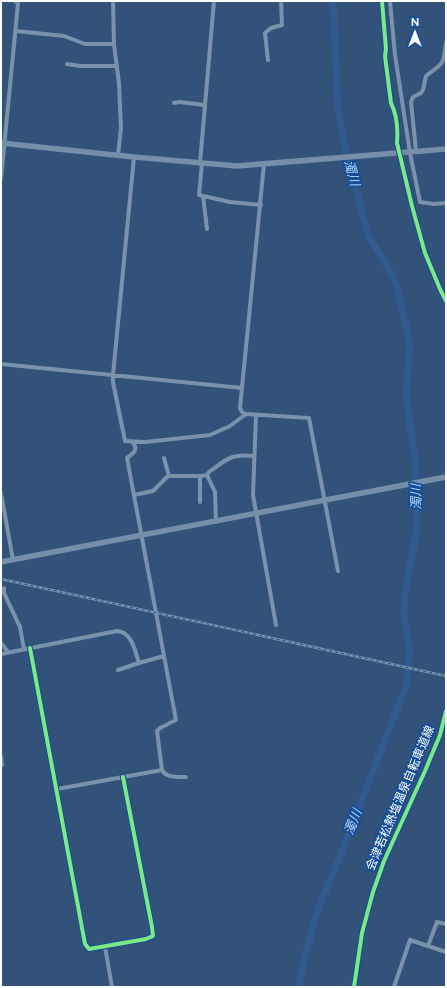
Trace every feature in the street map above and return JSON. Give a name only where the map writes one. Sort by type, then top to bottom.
[{"type":"street","points":[[1,179],[3,143],[16,31],[18,3],[15,1]]},
{"type":"street","points":[[113,1],[114,44],[119,83],[121,128],[118,155]]},
{"type":"street","points":[[214,1],[199,194],[230,202],[261,205]]},
{"type":"street","points":[[268,60],[265,33],[271,28],[282,25],[281,1]]},
{"type":"street","points":[[390,1],[410,152],[420,202],[434,204],[446,203]]},
{"type":"street","points":[[16,31],[64,36],[85,44],[114,44]]},
{"type":"street","points":[[410,152],[411,102],[413,97],[423,90],[426,76],[441,64],[444,59],[446,43]]},
{"type":"street","points":[[67,64],[80,66],[116,66]]},
{"type":"street","points":[[174,103],[180,102],[205,105]]},
{"type":"street","points":[[3,143],[237,166],[446,149]]},
{"type":"street","points":[[134,157],[113,375],[124,440],[132,442],[210,436],[230,426],[246,414]]},
{"type":"street","points":[[264,164],[240,408],[242,412],[246,414],[309,418],[338,571]]},
{"type":"street","points":[[203,196],[207,229]]},
{"type":"street","points":[[1,364],[242,388]]},
{"type":"street","points":[[256,415],[253,491],[276,625]]},
{"type":"street","points":[[132,442],[135,445],[136,450],[127,458],[176,720],[157,731],[162,770],[167,776],[186,777]]},
{"type":"street","points":[[134,494],[153,490],[169,476],[208,475],[209,472],[228,458],[234,456],[254,456]]},
{"type":"street","points":[[164,458],[169,476]]},
{"type":"street","points":[[208,475],[215,492],[216,522]]},
{"type":"street","points":[[200,476],[200,502]]},
{"type":"street","points":[[1,562],[446,478]]},
{"type":"street","points":[[1,493],[13,560]]},
{"type":"street","points":[[4,588],[5,594],[21,629],[24,649]]},
{"type":"street","points":[[1,654],[120,632],[126,635],[131,641],[139,663]]},
{"type":"street","points":[[1,643],[8,652]]},
{"type":"street","points":[[30,648],[86,947],[91,950],[150,938],[153,935],[123,777]]},
{"type":"street","points":[[118,670],[164,656]]},
{"type":"street","points":[[1,756],[2,765]]},
{"type":"street","points":[[57,789],[162,770]]},
{"type":"street","points":[[428,946],[437,922],[446,924]]},
{"type":"street","points":[[394,987],[410,940],[446,952]]},
{"type":"street","points":[[105,947],[112,987]]},
{"type":"waterway","name":"濁川","points":[[299,987],[304,959],[317,912],[406,686],[410,653],[404,616],[405,593],[417,528],[415,458],[406,395],[410,345],[397,287],[393,276],[368,235],[343,138],[338,108],[333,1]]},
{"type":"waterway","points":[[417,480],[446,468]]},
{"type":"railway","points":[[1,579],[446,676]]},
{"type":"cycle path","points":[[382,1],[386,49],[385,56],[391,103],[395,112],[397,123],[397,143],[425,253],[446,301]]},
{"type":"cycle path","points":[[30,648],[85,944],[89,949],[146,939],[153,936],[123,777]]},
{"type":"cycle path","name":"会津若松熱塩温泉自転車道線","points":[[354,987],[362,933],[373,892],[384,861],[440,735],[446,711]]}]
